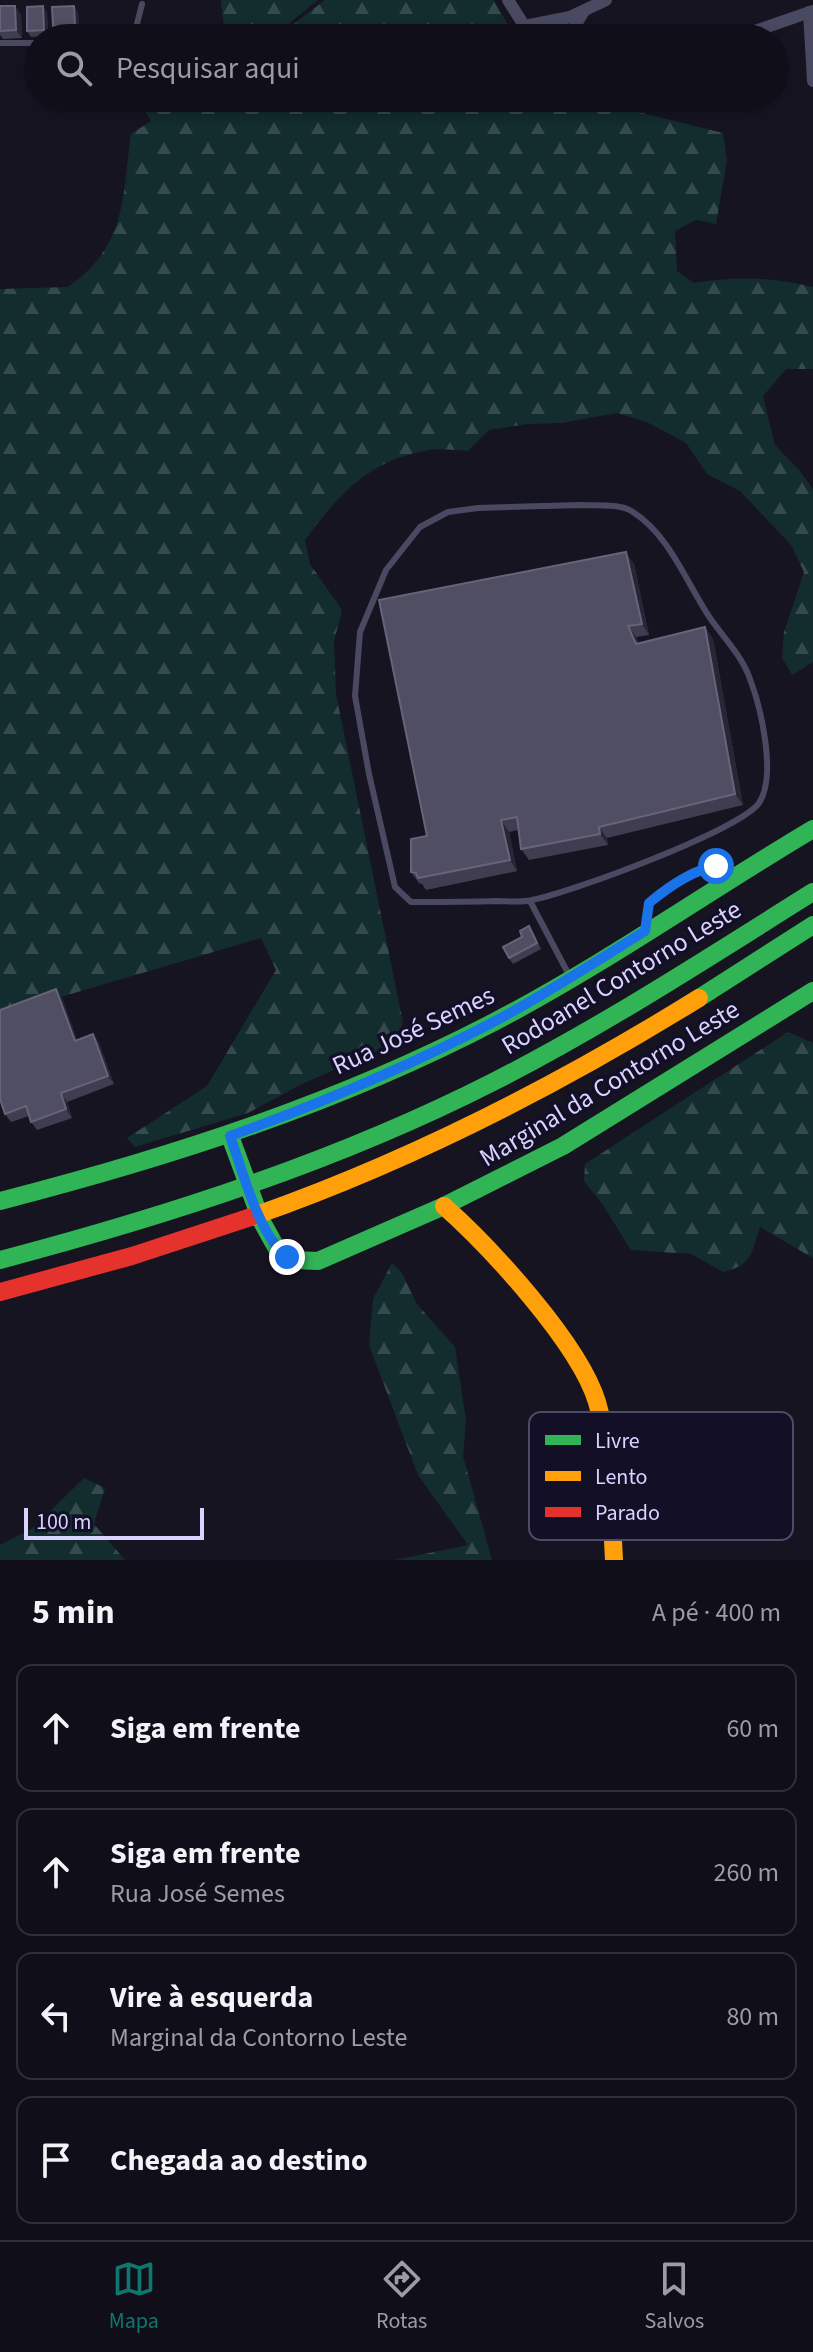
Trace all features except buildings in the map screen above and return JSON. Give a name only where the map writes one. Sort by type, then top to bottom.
[{"type":"main road","name":"Rua José Semes","points":[[0,1201],[124,1169],[230,1136],[420,1059],[571,978],[813,829]]},
{"type":"main road","name":"Rodoanel Contorno Leste","points":[[0,1260],[130,1226],[235,1192],[381,1135],[497,1080],[604,1021],[813,892]]},
{"type":"main road","points":[[0,1292],[142,1254],[246,1220],[411,1154],[537,1092],[637,1036],[813,925]]},
{"type":"main road","name":"Marginal da Contorno Leste","points":[[230,1136],[266,1231],[278,1250],[297,1261],[328,1258],[523,1168],[599,1125],[813,991]]},
{"type":"main road","points":[[444,1206],[471,1229],[511,1273],[569,1350],[596,1399],[599,1412]]},
{"type":"main road","points":[[612,1540],[614,1560]]},
{"type":"street","points":[[508,0],[524,24]]},
{"type":"street","points":[[548,24],[606,0]]},
{"type":"street","points":[[576,24],[584,11]]},
{"type":"street","points":[[774,24],[811,11],[813,81]]},
{"type":"lane","points":[[137,24],[142,4]]},
{"type":"lane","points":[[0,43],[24,43]]},
{"type":"lane","points":[[579,505],[629,509],[662,538],[750,678],[765,742],[766,785],[761,800],[753,810],[703,838],[580,887],[530,901],[411,902],[395,887],[355,696],[360,632],[386,570],[420,527],[448,512],[579,505]]},
{"type":"lane","points":[[530,901],[571,978]]},
{"type":"green space","points":[[221,0],[318,0],[288,24],[224,24]]},
{"type":"green space","points":[[325,0],[494,0],[507,24],[293,24]]},
{"type":"green space","points":[[146,112],[638,112],[723,133],[727,160],[716,224],[696,220],[675,231],[677,271],[694,283],[754,279],[813,287],[813,369],[786,369],[763,396],[775,445],[813,489],[813,662],[792,675],[782,658],[784,632],[804,572],[791,545],[740,491],[707,474],[686,443],[647,422],[617,413],[561,423],[489,430],[468,451],[435,449],[390,461],[373,470],[330,508],[305,540],[310,564],[342,610],[334,641],[336,694],[403,1022],[396,1043],[302,1084],[248,1113],[135,1147],[127,1138],[207,1086],[276,970],[261,938],[0,1018],[0,289],[68,287],[87,271],[101,255],[118,219],[131,134],[151,121]]},
{"type":"green space","points":[[788,1032],[813,1043],[813,1258],[760,1227],[746,1262],[723,1272],[691,1254],[631,1250],[584,1181],[585,1164]]},
{"type":"green space","points":[[392,1263],[402,1273],[416,1303],[455,1347],[466,1421],[463,1456],[492,1560],[395,1560],[468,1545],[418,1475],[369,1345],[373,1299]]},
{"type":"green space","points":[[84,1478],[105,1488],[94,1524],[125,1560],[0,1560],[0,1545],[33,1528]]},
{"type":"traffic: fast","points":[[0,1201],[191,1146],[376,1078],[537,999],[813,829]]},
{"type":"traffic: fast","points":[[0,1260],[252,1184],[436,1110],[576,1037],[813,892]]},
{"type":"traffic: fast","points":[[699,998],[813,925]]},
{"type":"traffic: fast","points":[[230,1136],[261,1220],[277,1249],[294,1260],[318,1261],[444,1206],[563,1146],[813,991]]},
{"type":"traffic: slow","points":[[251,1217],[368,1172],[481,1120],[591,1062],[699,998]]},
{"type":"traffic: slow","points":[[444,1206],[508,1270],[553,1325],[587,1378],[600,1412]]},
{"type":"traffic: slow","points":[[613,1540],[614,1560]]},
{"type":"traffic: jam","points":[[0,1292],[132,1256],[251,1217]]},
{"type":"route","points":[[287,1257],[278,1250],[266,1231],[230,1136],[378,1078],[533,1000],[645,931],[649,903],[705,868],[716,866]]}]
